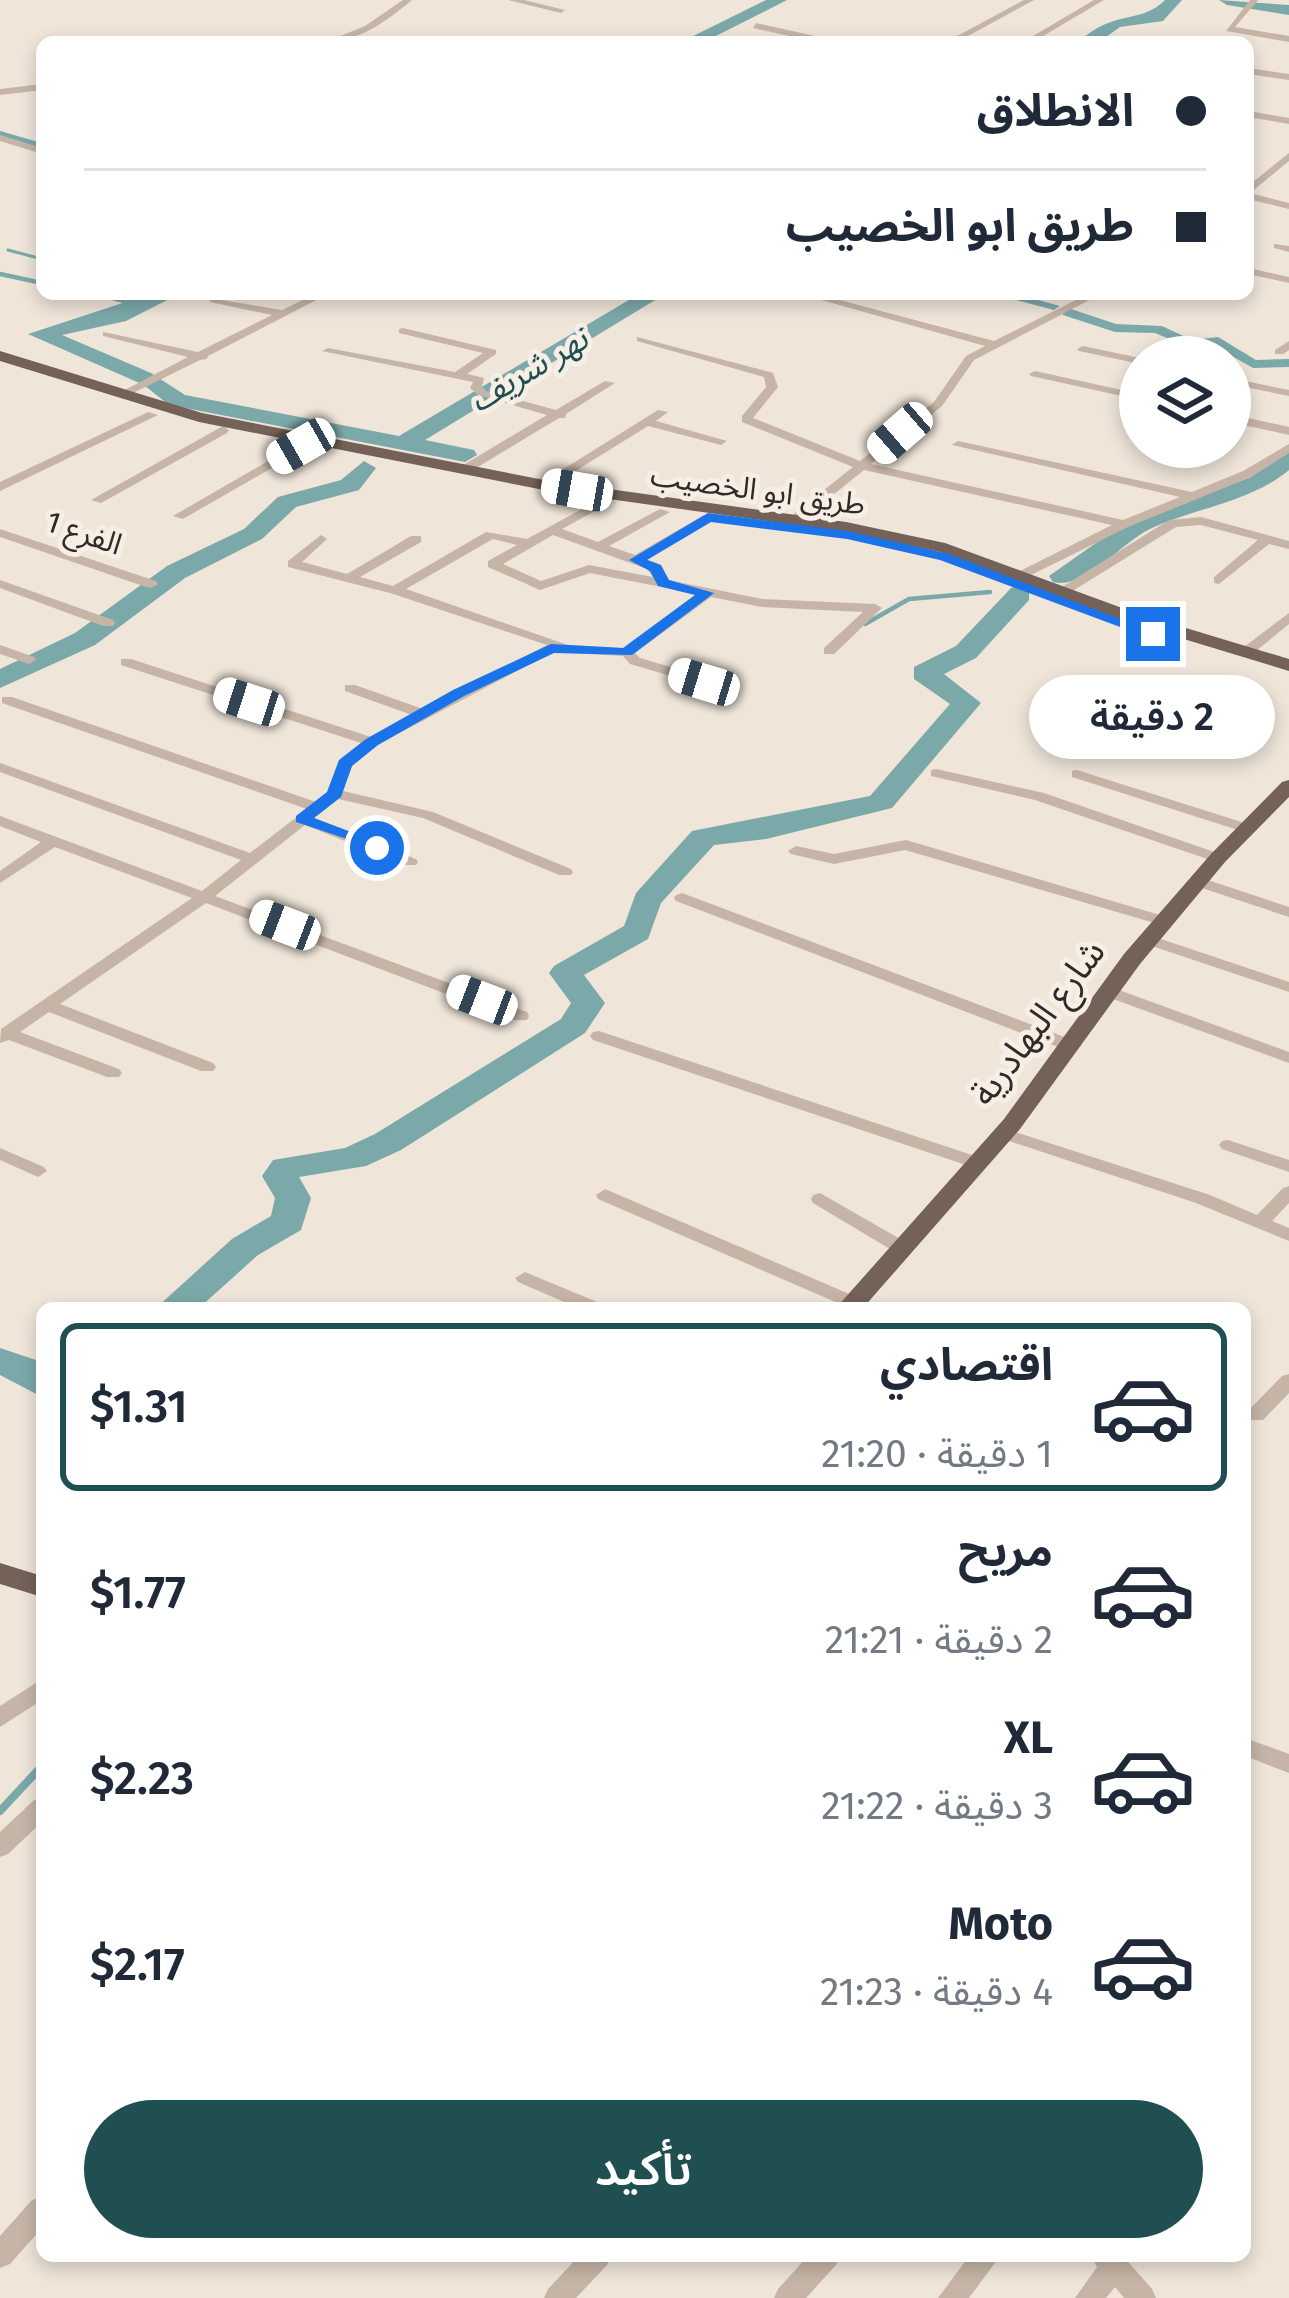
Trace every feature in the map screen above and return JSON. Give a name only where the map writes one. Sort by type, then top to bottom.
[{"type":"main road","name":"طريق ابو الخصيب","points":[[0,360],[199,417],[544,485],[794,520],[868,536],[960,562],[1153,634],[1289,669]]},
{"type":"main road","name":"طريق ابو الخصيب","points":[[0,360],[152,415],[301,446],[664,512],[945,548],[1289,669]]},
{"type":"main road","name":"شارع البهادرية","points":[[854,1302],[1003,1133],[1072,1046],[1108,991],[1218,858],[1289,786]]},
{"type":"main road","points":[[0,1573],[36,1585]]},
{"type":"street","points":[[350,36],[408,0]]},
{"type":"street","points":[[512,0],[561,10]]},
{"type":"street","points":[[961,36],[1030,0]]},
{"type":"street","points":[[1037,36],[1100,0]]},
{"type":"street","points":[[1251,3],[1229,29],[1289,39]]},
{"type":"street","points":[[756,26],[801,36]]},
{"type":"street","points":[[1233,36],[1239,32]]},
{"type":"street","points":[[1261,44],[1274,36]]},
{"type":"street","points":[[1254,72],[1289,77]]},
{"type":"street","points":[[0,92],[36,88]]},
{"type":"street","points":[[1254,115],[1289,121]]},
{"type":"street","points":[[0,138],[36,149]]},
{"type":"street","points":[[1254,187],[1286,160]]},
{"type":"street","points":[[1254,175],[1263,177]]},
{"type":"street","points":[[1254,196],[1289,206]]},
{"type":"street","points":[[1254,272],[1289,280]]},
{"type":"street","points":[[214,300],[283,314]]},
{"type":"street","points":[[124,394],[311,300]]},
{"type":"street","points":[[827,300],[991,344]]},
{"type":"street","points":[[794,520],[938,404],[970,358],[1083,300]]},
{"type":"street","points":[[403,331],[492,352],[459,374]]},
{"type":"street","points":[[107,334],[203,357]]},
{"type":"street","points":[[641,339],[769,376],[772,387],[746,419],[862,466],[1124,524]]},
{"type":"street","points":[[1083,349],[1119,357]]},
{"type":"street","points":[[328,351],[459,374],[480,380],[476,388],[482,393],[561,415]]},
{"type":"street","points":[[1035,374],[1119,393]]},
{"type":"street","points":[[464,470],[609,382]]},
{"type":"street","points":[[1251,386],[1289,394]]},
{"type":"street","points":[[544,485],[662,412]]},
{"type":"street","points":[[0,488],[152,415]]},
{"type":"street","points":[[646,422],[721,442]]},
{"type":"street","points":[[1251,423],[1289,431]]},
{"type":"street","points":[[97,500],[223,430]]},
{"type":"street","points":[[179,516],[301,446]]},
{"type":"street","points":[[958,446],[1194,496]]},
{"type":"street","points":[[1023,575],[1124,524],[1247,474],[1289,448]]},
{"type":"street","points":[[0,475],[16,480]]},
{"type":"street","points":[[602,502],[493,565],[539,586],[589,569],[762,604],[875,608],[829,651]]},
{"type":"street","points":[[598,547],[664,512]]},
{"type":"street","points":[[636,560],[708,518]]},
{"type":"street","points":[[1061,592],[1173,524],[1201,521],[1289,545]]},
{"type":"street","points":[[552,530],[656,568],[663,583]]},
{"type":"street","name":"الفرع 1","points":[[0,533],[151,584]]},
{"type":"street","points":[[395,590],[491,535],[527,543]]},
{"type":"street","points":[[321,539],[293,563],[395,590],[566,646],[627,652],[707,593]]},
{"type":"street","points":[[349,578],[416,539]]},
{"type":"street","points":[[1219,580],[1267,539]]},
{"type":"street","points":[[0,584],[108,623]]},
{"type":"street","points":[[1245,653],[1289,617]]},
{"type":"street","points":[[3,1036],[207,894],[335,794],[345,764],[372,742],[506,668],[566,646]]},
{"type":"street","points":[[0,649],[29,660]]},
{"type":"street","points":[[627,652],[635,661],[704,682]]},
{"type":"street","points":[[126,662],[372,742]]},
{"type":"street","points":[[350,688],[423,713]]},
{"type":"street","points":[[7,700],[317,807]]},
{"type":"street","points":[[0,767],[249,858]]},
{"type":"street","points":[[936,772],[1039,796],[1218,858]]},
{"type":"street","points":[[1077,774],[1246,828]]},
{"type":"street","points":[[335,794],[428,815],[566,872]]},
{"type":"street","points":[[302,819],[410,862]]},
{"type":"street","points":[[0,821],[207,894],[520,1016]]},
{"type":"street","points":[[0,878],[54,840]]},
{"type":"street","points":[[796,850],[834,860],[906,844],[1157,931],[1289,988]]},
{"type":"street","points":[[1199,882],[1289,912]]},
{"type":"street","points":[[682,898],[1072,1046]]},
{"type":"street","points":[[1108,991],[1289,1058]]},
{"type":"street","points":[[47,1005],[207,1067]]},
{"type":"street","points":[[3,1036],[113,1073]]},
{"type":"street","points":[[599,1036],[977,1163]]},
{"type":"street","points":[[1003,1133],[1261,1221],[1289,1235]]},
{"type":"street","points":[[1228,1145],[1289,1166]]},
{"type":"street","points":[[0,1154],[38,1171]]},
{"type":"street","points":[[1261,1221],[1289,1192]]},
{"type":"street","points":[[605,1195],[844,1302]]},
{"type":"street","points":[[820,1199],[902,1248]]},
{"type":"street","points":[[525,1278],[581,1302]]},
{"type":"street","points":[[1256,1414],[1289,1381]]},
{"type":"street","points":[[0,1718],[36,1692]]},
{"type":"street","points":[[1251,1749],[1289,1764]]},
{"type":"street","points":[[0,1847],[36,1813]]},
{"type":"street","points":[[0,2254],[36,2215]]},
{"type":"street","points":[[558,2298],[591,2262]]},
{"type":"street","points":[[788,2298],[821,2262]]},
{"type":"street","points":[[952,2298],[981,2262]]},
{"type":"street","points":[[1089,2298],[1109,2262],[1142,2298]]},
{"type":"waterway","points":[[703,36],[779,0]]},
{"type":"waterway","name":"نهر شريف","points":[[1096,36],[1115,22],[1157,17],[1174,0]]},
{"type":"waterway","name":"نهر شريف","points":[[1227,0],[1289,10]]},
{"type":"waterway","points":[[0,134],[36,144]]},
{"type":"waterway","points":[[8,250],[36,257]]},
{"type":"waterway","points":[[0,274],[36,282]]},
{"type":"waterway","points":[[120,300],[144,306]]},
{"type":"waterway","points":[[143,378],[39,334],[118,316],[154,300]]},
{"type":"waterway","name":"نهر شريف","points":[[403,444],[644,300]]},
{"type":"waterway","points":[[1026,300],[1054,306]]},
{"type":"waterway","points":[[1068,312],[1115,328],[1157,329],[1191,344],[1213,340],[1253,364],[1289,363]]},
{"type":"waterway","points":[[0,381],[10,378]]},
{"type":"waterway","points":[[155,385],[177,400],[403,444]]},
{"type":"waterway","points":[[403,444],[465,455]]},
{"type":"waterway","points":[[1062,576],[1139,524],[1258,483],[1289,458]]},
{"type":"waterway","points":[[0,680],[85,639],[176,572],[253,534],[287,502],[350,485],[364,468]]},
{"type":"waterway","points":[[865,624],[909,599],[990,592]]},
{"type":"waterway","points":[[182,1302],[245,1247],[288,1222],[293,1198],[280,1176],[286,1168],[353,1158],[388,1142],[573,1026],[588,1003],[566,973],[636,932],[647,900],[703,838],[766,830],[819,813],[881,802],[967,703],[924,673],[966,652],[1020,594]]},
{"type":"waterway","points":[[0,1361],[36,1377]]},
{"type":"waterway","points":[[0,1811],[36,1772]]},
{"type":"route","points":[[377,848],[302,819],[335,794],[345,764],[372,742],[458,693],[551,648],[627,652],[707,593],[663,583],[657,580],[656,568],[636,560],[708,518],[847,535],[944,557],[1153,634]]}]
